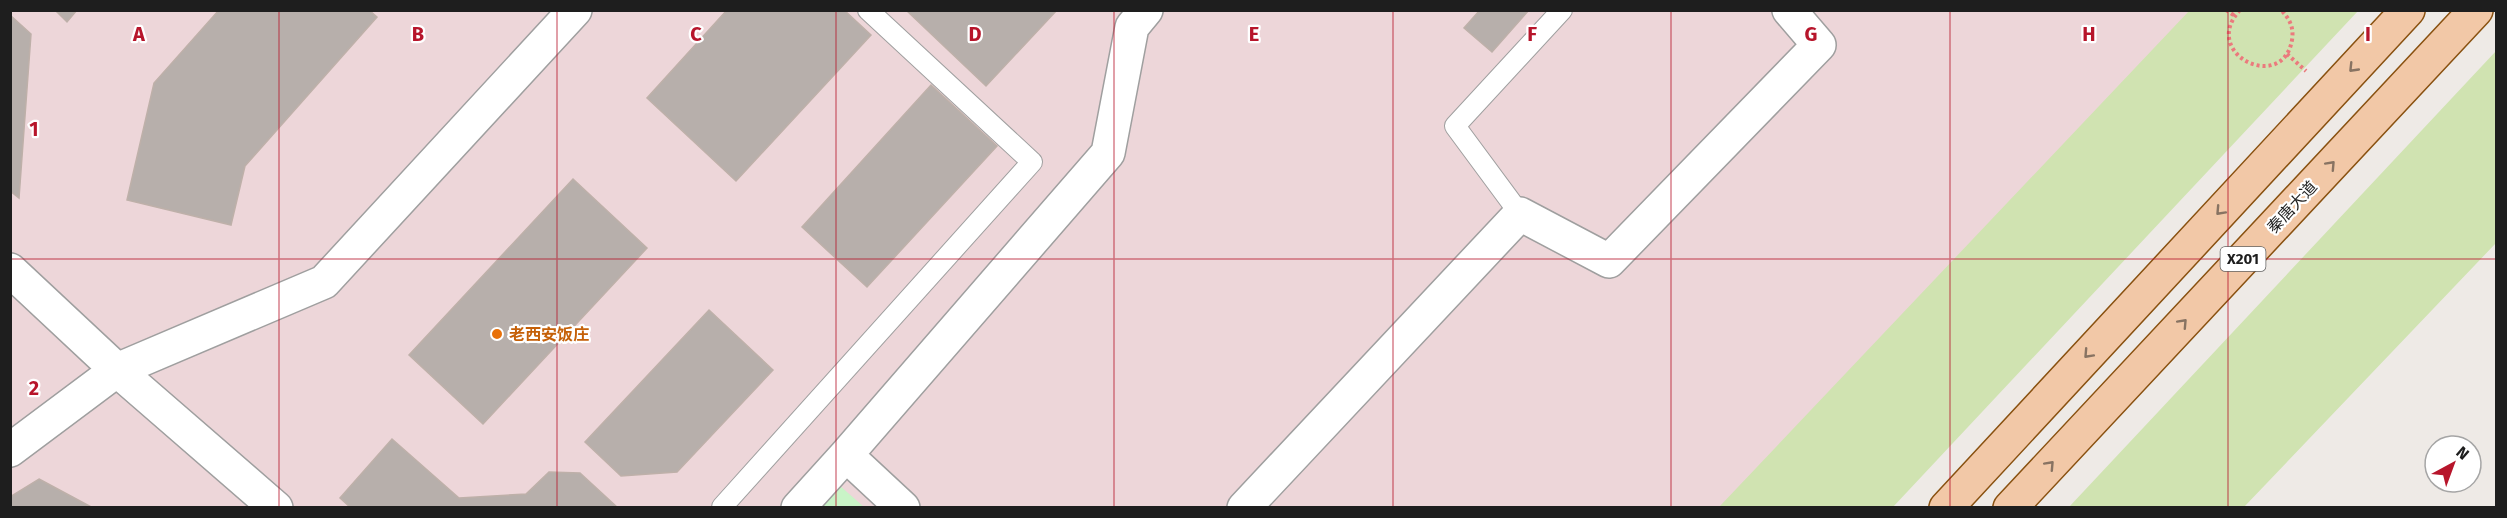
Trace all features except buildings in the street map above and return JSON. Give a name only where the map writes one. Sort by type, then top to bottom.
[{"type":"main road","points":[[1946,507],[2408,10]]},
{"type":"main road","name":"秦唐大道","points":[[2010,507],[2476,10]]},
{"type":"street","points":[[10,450],[117,370],[324,282],[575,10]]},
{"type":"street","points":[[798,507],[846,455],[1108,153],[1132,27],[1146,10]]},
{"type":"street","points":[[1244,507],[1520,214],[1610,261],[1819,45],[1789,10]]},
{"type":"street","points":[[10,270],[117,370],[276,507]]},
{"type":"street","points":[[846,455],[903,507]]},
{"type":"lane","points":[[722,507],[1032,162],[868,10]]},
{"type":"lane","points":[[1520,214],[1455,126],[1562,10]]},
{"type":"path","points":[[2226,10],[2235,16]]},
{"type":"path","points":[[2240,10],[2230,26],[2232,48],[2247,63],[2257,66],[2268,66],[2287,54],[2291,44],[2291,24],[2281,10]]},
{"type":"shaded area","points":[[10,11],[2209,11],[1726,508],[11,507]]},
{"type":"green space","points":[[2189,11],[2358,11],[1893,507],[1719,507]]},
{"type":"green space","points":[[2496,51],[2496,243],[2244,507],[2069,507]]},
{"type":"green space","points":[[839,485],[864,507],[820,508]]},
{"type":"place","name":"老西安饭庄","points":[[497,334]]}]
